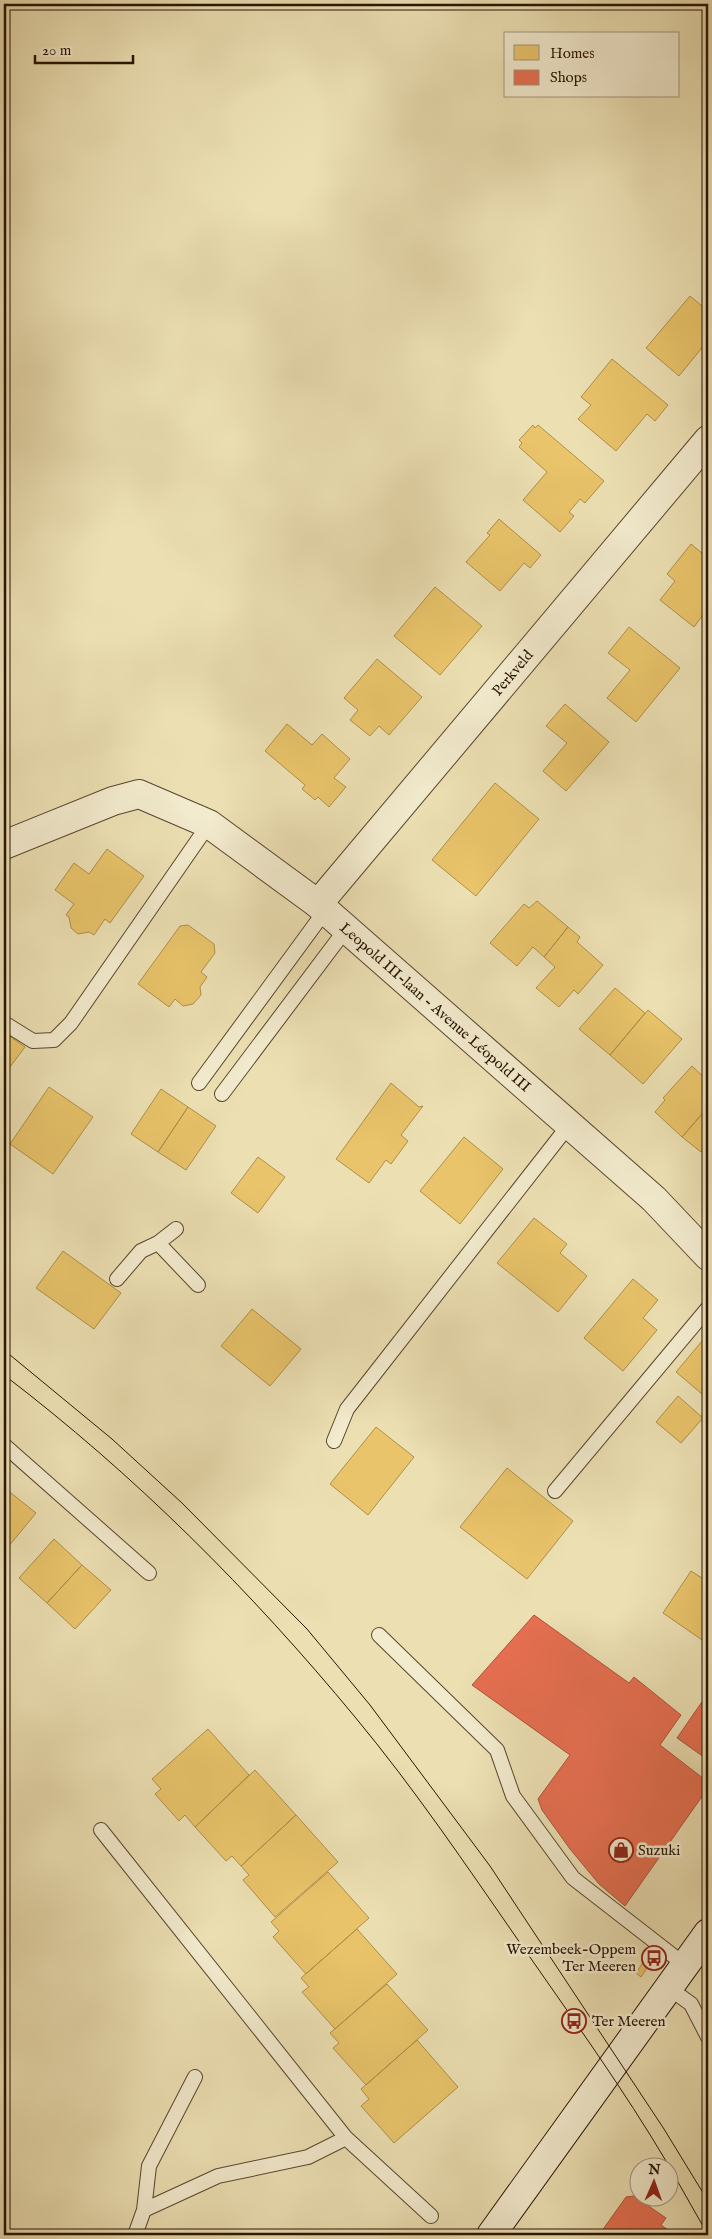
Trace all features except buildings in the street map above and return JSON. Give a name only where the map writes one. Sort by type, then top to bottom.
[{"type":"street","name":"Perkveld","points":[[321,908],[708,440]]},
{"type":"street","name":"Leopold III-laan - Avenue Léopold III","points":[[4,845],[113,801],[139,794],[209,824],[346,929],[654,1199],[708,1256]]},
{"type":"street","points":[[491,2235],[708,1933]]},
{"type":"lane","points":[[4,1023],[33,1041],[54,1040],[71,1024],[209,824]]},
{"type":"lane","points":[[199,1083],[321,908]]},
{"type":"lane","points":[[222,1094],[346,929]]},
{"type":"lane","points":[[334,1441],[347,1409],[569,1125]]},
{"type":"lane","points":[[117,1279],[141,1251],[158,1243],[176,1228]]},
{"type":"lane","points":[[158,1243],[198,1285]]},
{"type":"lane","points":[[555,1491],[708,1308]]},
{"type":"lane","points":[[4,1445],[149,1573]]},
{"type":"lane","points":[[379,1635],[496,1750],[513,1796],[572,1878],[685,1965]]},
{"type":"lane","points":[[101,1830],[346,2138],[431,2216]]},
{"type":"lane","points":[[669,1988],[691,2004],[708,2037]]},
{"type":"lane","points":[[135,2235],[144,2210],[149,2166],[195,2078]]},
{"type":"lane","points":[[144,2210],[218,2176],[308,2157],[346,2138]]},
{"type":"tram line","points":[[4,1350],[112,1439],[182,1503],[307,1629],[370,1705],[490,1866],[664,2129],[708,2201]]},
{"type":"tram line","points":[[4,1375],[99,1452],[145,1493],[275,1624],[355,1717],[398,1771],[459,1855],[596,2052],[663,2156]]},
{"type":"tram line","points":[[680,2186],[708,2235]]},
{"type":"place","name":"Suzuki","points":[[621,1850]]},
{"type":"place","name":"Wezembeek-Oppem Ter Meeren","points":[[654,1958]]},
{"type":"place","name":"Ter Meeren","points":[[574,2021]]}]
